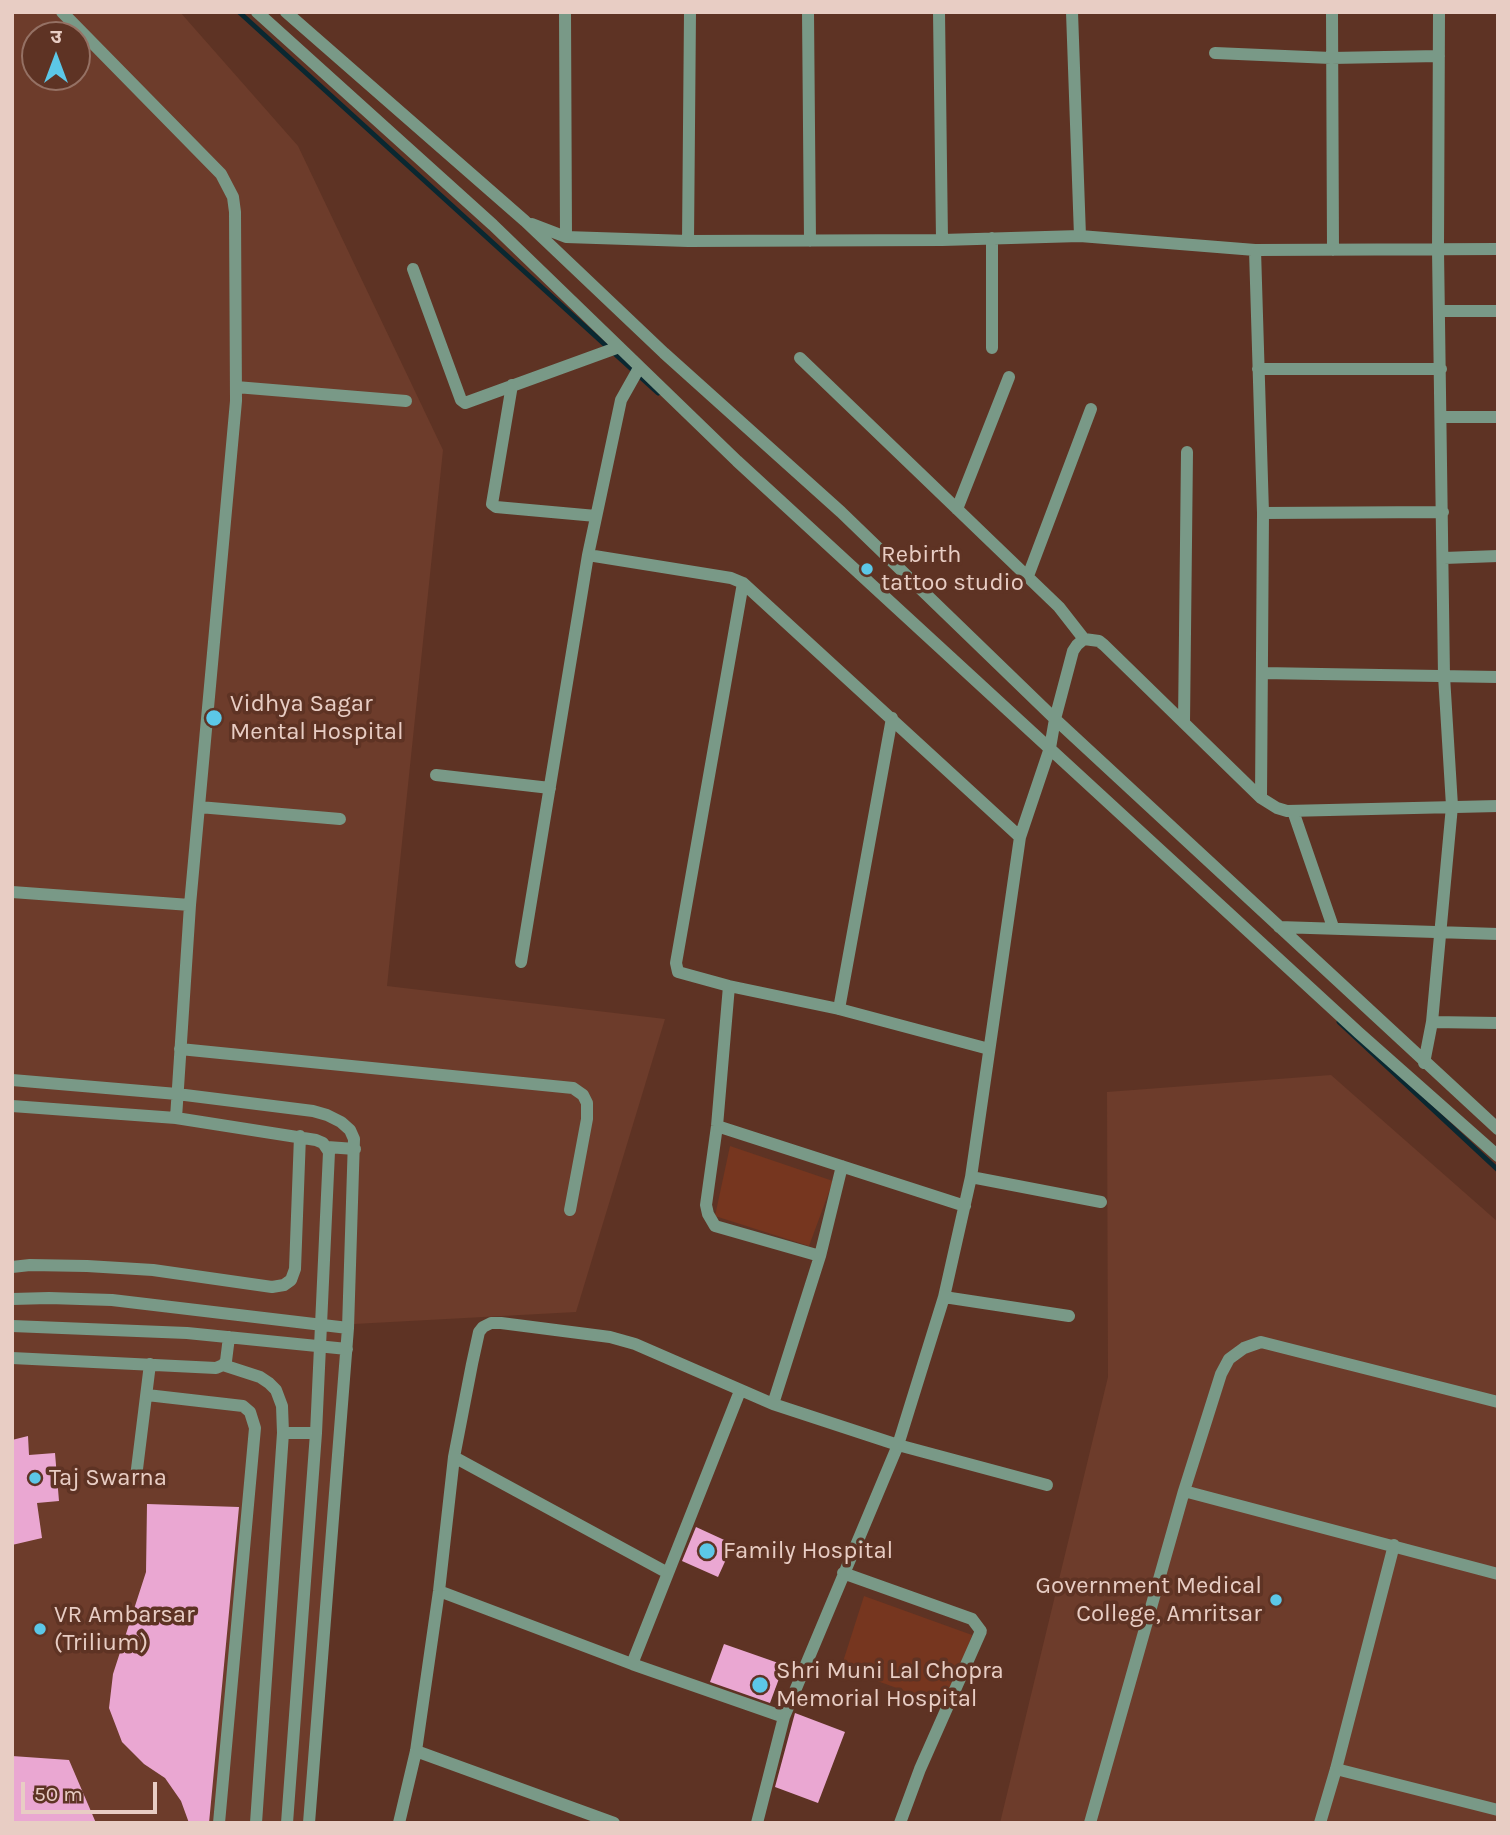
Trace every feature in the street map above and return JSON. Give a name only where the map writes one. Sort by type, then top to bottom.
[{"type":"street","points":[[62,12],[221,174],[233,198],[235,212],[236,387],[190,905],[176,1118]]},
{"type":"street","points":[[257,12],[493,225],[737,461],[1359,1033],[1498,1156]]},
{"type":"street","points":[[286,12],[525,221],[664,353],[841,512],[1055,719],[1498,1129]]},
{"type":"street","points":[[565,12],[566,237]]},
{"type":"street","points":[[688,241],[690,12]]},
{"type":"street","points":[[808,12],[810,241]]},
{"type":"street","points":[[939,12],[942,240]]},
{"type":"street","points":[[1073,12],[1080,236]]},
{"type":"street","points":[[1332,12],[1333,250]]},
{"type":"street","points":[[1424,1063],[1432,1022],[1452,806],[1444,676],[1441,311],[1438,250],[1439,12]]},
{"type":"street","points":[[1215,53],[1331,58],[1439,56]]},
{"type":"street","points":[[525,221],[566,237],[688,241],[942,240],[1080,236],[1255,250],[1498,248]]},
{"type":"street","points":[[992,238],[992,348]]},
{"type":"street","points":[[1255,250],[1263,513],[1261,798]]},
{"type":"street","points":[[413,269],[461,400],[467,403],[619,347]]},
{"type":"street","points":[[1441,311],[1498,311]]},
{"type":"street","points":[[800,358],[1028,576],[1059,607],[1084,639],[1104,645],[1261,798],[1277,808],[1293,811],[1498,806]]},
{"type":"street","points":[[521,962],[588,555],[621,400],[639,368]]},
{"type":"street","points":[[1258,369],[1441,369]]},
{"type":"street","points":[[957,509],[1009,377]]},
{"type":"street","points":[[512,385],[492,504],[496,507],[596,516]]},
{"type":"street","points":[[236,387],[405,401]]},
{"type":"street","points":[[1028,576],[1091,409]]},
{"type":"street","points":[[1442,417],[1498,417]]},
{"type":"street","points":[[1184,723],[1186,452]]},
{"type":"street","points":[[1263,513],[1443,512]]},
{"type":"street","points":[[588,555],[731,578],[743,583],[1020,837]]},
{"type":"street","points":[[1444,558],[1498,556]]},
{"type":"street","points":[[743,583],[676,968],[680,974],[839,1009],[989,1049]]},
{"type":"street","points":[[757,1823],[784,1717],[898,1445],[944,1297],[971,1177],[1020,837],[1050,748],[1073,650],[1084,639]]},
{"type":"street","points":[[1262,673],[1498,677]]},
{"type":"street","points":[[839,1009],[892,718]]},
{"type":"street","points":[[436,775],[550,788]]},
{"type":"street","points":[[199,807],[340,819]]},
{"type":"street","points":[[1293,811],[1333,927]]},
{"type":"street","points":[[12,892],[190,905]]},
{"type":"street","points":[[1279,927],[1498,934]]},
{"type":"street","points":[[729,986],[717,1126],[706,1205],[711,1222],[715,1226],[820,1255]]},
{"type":"street","points":[[1432,1022],[1498,1023]]},
{"type":"street","points":[[180,1049],[573,1088],[583,1095],[587,1103],[587,1119],[570,1210]]},
{"type":"street","points":[[12,1080],[177,1094],[327,1115],[350,1130],[355,1149],[347,1349],[309,1823]]},
{"type":"street","points":[[12,1107],[176,1118],[300,1136],[316,1140],[327,1147],[355,1149]]},
{"type":"street","points":[[717,1126],[965,1206]]},
{"type":"street","points":[[12,1267],[30,1265],[153,1270],[272,1287],[284,1285],[291,1280],[295,1269],[300,1136]]},
{"type":"street","points":[[287,1823],[316,1433],[330,1158],[327,1147]]},
{"type":"street","points":[[773,1404],[820,1255],[842,1166]]},
{"type":"street","points":[[971,1177],[1101,1202]]},
{"type":"street","points":[[944,1297],[1069,1316]]},
{"type":"street","points":[[12,1300],[112,1300],[348,1328]]},
{"type":"street","points":[[399,1823],[416,1751],[439,1591],[454,1457],[479,1332],[483,1327],[491,1323],[623,1340],[773,1404],[898,1445],[1047,1485]]},
{"type":"street","points":[[12,1326],[187,1333],[347,1349]]},
{"type":"street","points":[[12,1358],[216,1368],[226,1361],[229,1337]]},
{"type":"street","points":[[1090,1823],[1184,1491],[1221,1374],[1229,1359],[1244,1348],[1261,1342],[1498,1402]]},
{"type":"street","points":[[136,1477],[150,1364]]},
{"type":"street","points":[[223,1365],[260,1377],[276,1390],[282,1406],[283,1433],[256,1823]]},
{"type":"street","points":[[632,1664],[666,1572],[740,1391]]},
{"type":"street","points":[[147,1395],[243,1406],[254,1419],[219,1823]]},
{"type":"street","points":[[283,1433],[316,1433]]},
{"type":"street","points":[[454,1457],[666,1572]]},
{"type":"street","points":[[1184,1491],[1498,1574]]},
{"type":"street","points":[[1320,1823],[1394,1545]]},
{"type":"street","points":[[843,1573],[972,1619],[981,1631],[920,1769],[900,1823]]},
{"type":"street","points":[[439,1591],[632,1664],[784,1717]]},
{"type":"street","points":[[416,1751],[614,1823]]},
{"type":"street","points":[[1336,1769],[1498,1810]]},
{"type":"shaded area","name":"Vidhya Sagar Mental Hospital","points":[[12,12],[180,12],[298,146],[443,450],[387,986],[665,1019],[576,1312],[354,1324],[304,1823],[12,1823]]},
{"type":"shaded area","name":"Government Medical College, Amritsar","points":[[1331,1075],[1498,1222],[1498,1823],[1000,1823],[1108,1377],[1107,1092]]},
{"type":"shaded area","points":[[730,1146],[833,1181],[809,1246],[715,1216]]},
{"type":"shaded area","points":[[864,1596],[972,1635],[947,1706],[841,1668]]},
{"type":"building","name":"Taj Swarna","points":[[28,1436],[29,1455],[55,1453],[59,1501],[37,1503],[42,1538],[12,1545],[12,1440]]},
{"type":"building","points":[[147,1504],[239,1507],[209,1823],[189,1823],[181,1801],[165,1778],[144,1764],[122,1742],[109,1708],[113,1674],[146,1572]]},
{"type":"building","points":[[696,1527],[733,1544],[718,1577],[682,1561]]},
{"type":"building","points":[[724,1644],[784,1665],[770,1703],[710,1682]]},
{"type":"building","points":[[795,1713],[845,1732],[818,1803],[775,1787]]},
{"type":"building","points":[[12,1756],[69,1760],[96,1823],[12,1823]]},
{"type":"waterway","points":[[239,12],[658,393]]},
{"type":"waterway","points":[[1339,1022],[1498,1170]]},
{"type":"place","name":"Rebirth tattoo studio","points":[[867,569]]},
{"type":"place","name":"Vidhya Sagar Mental Hospital","points":[[214,718]]},
{"type":"place","name":"Taj Swarna","points":[[35,1478]]},
{"type":"place","name":"Family Hospital","points":[[707,1551]]},
{"type":"place","name":"Government Medical College, Amritsar","points":[[1276,1600]]},
{"type":"place","name":"VR Ambarsar (Trilium)","points":[[40,1629]]},
{"type":"place","name":"Shri Muni Lal Chopra Memorial Hospital","points":[[760,1685]]}]
